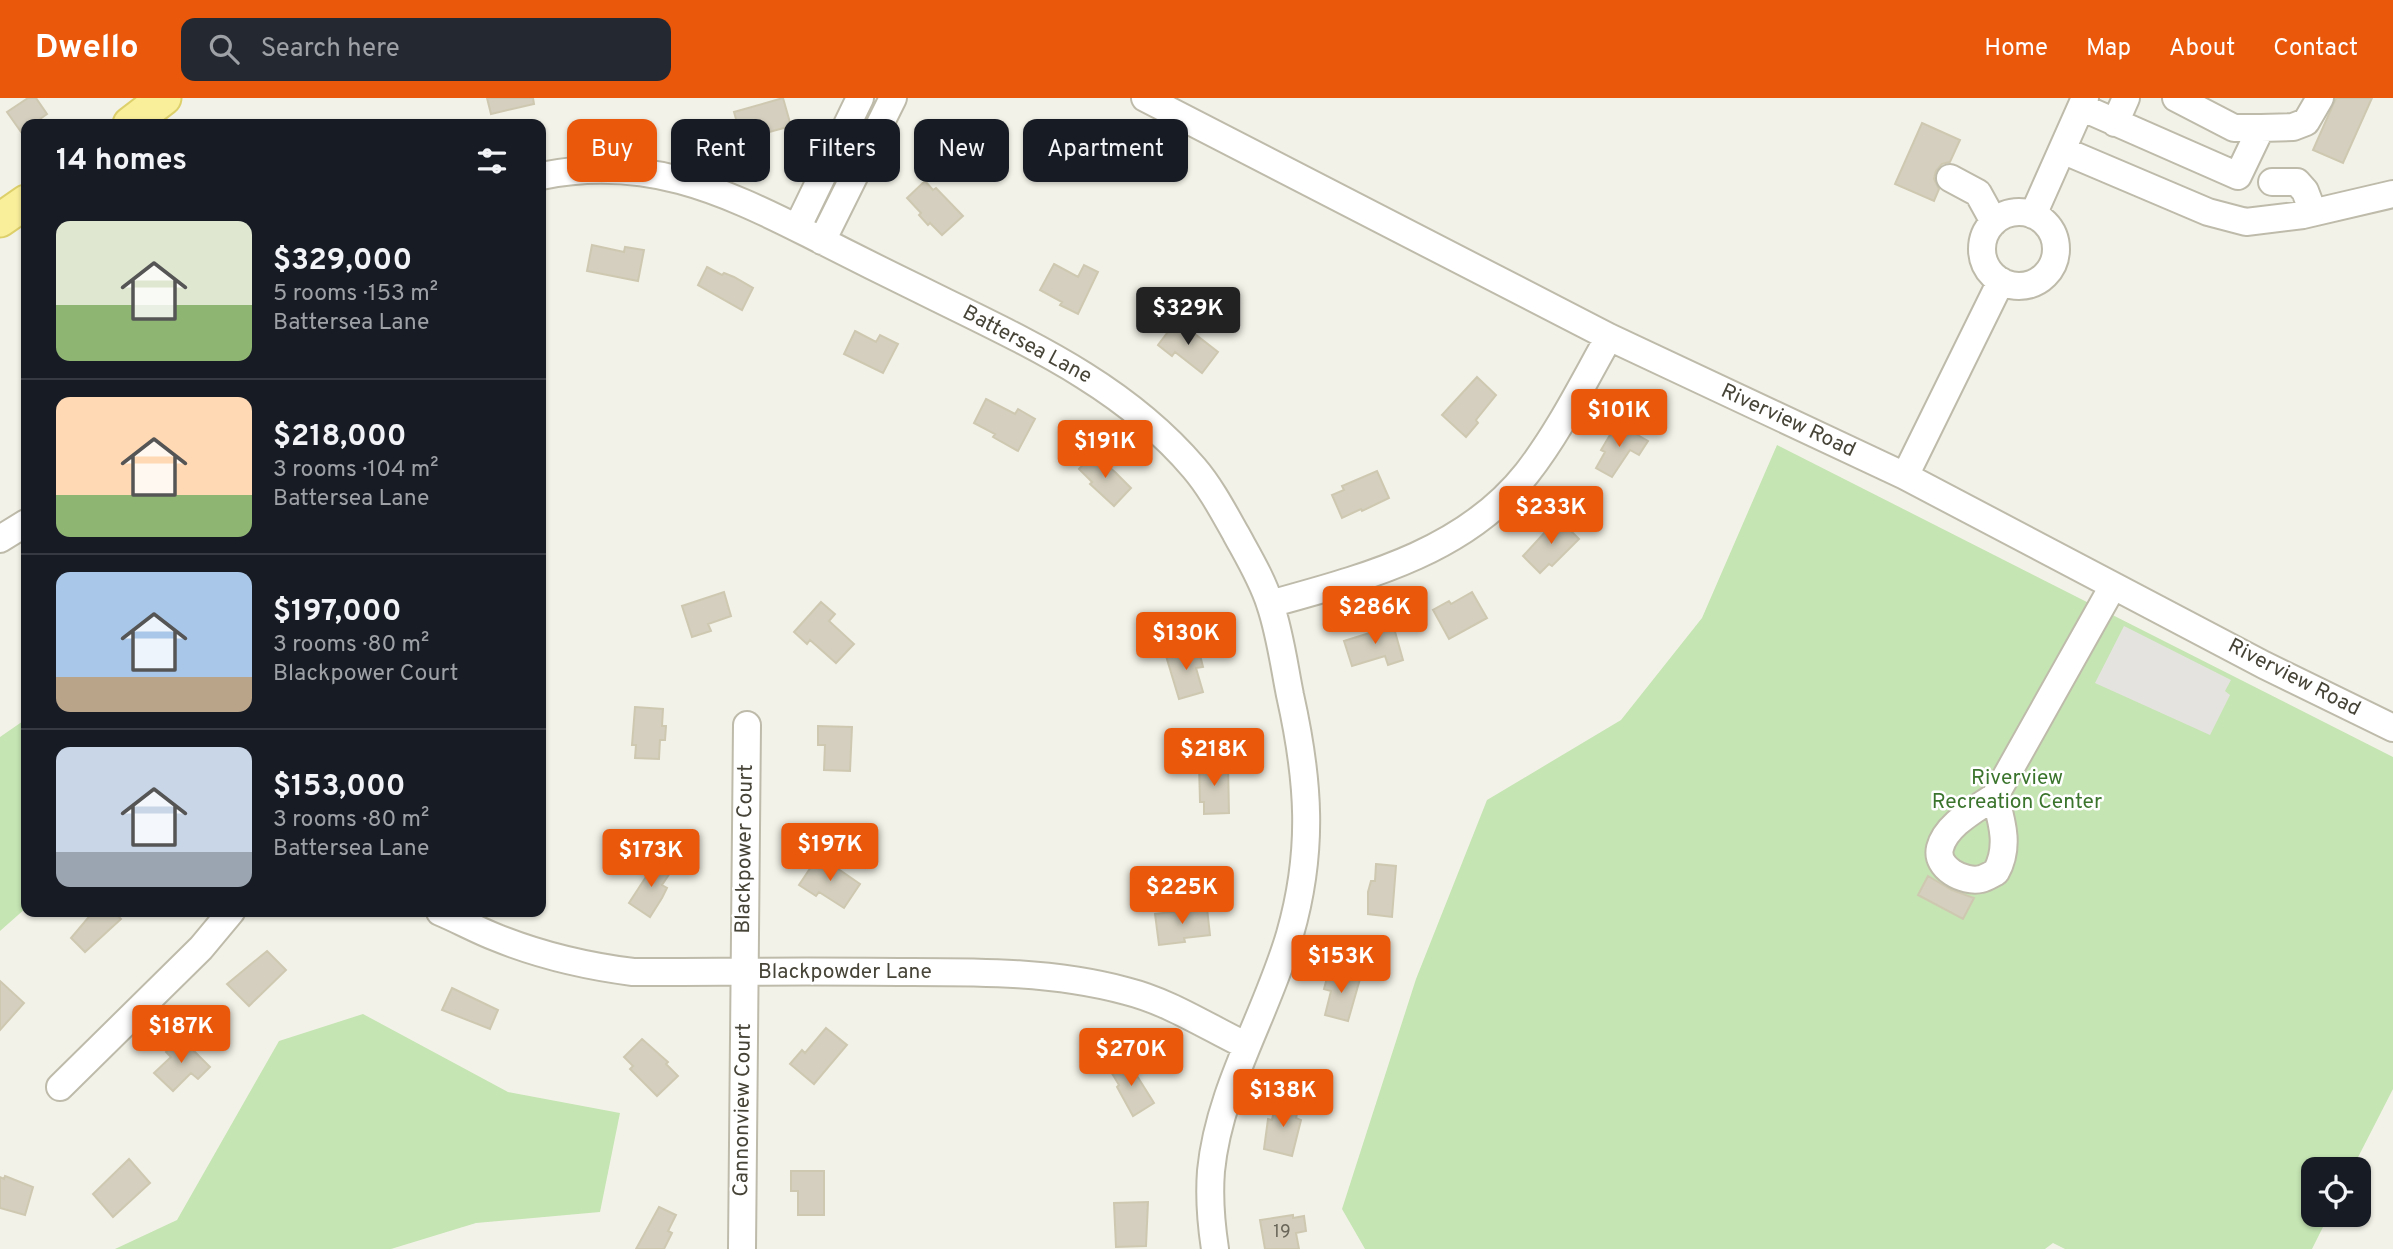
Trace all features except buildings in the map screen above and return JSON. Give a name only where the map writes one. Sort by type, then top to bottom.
[{"type":"main road","points":[[137,119],[164,98]]},
{"type":"main road","points":[[0,220],[21,205]]},
{"type":"street","points":[[797,228],[860,98]]},
{"type":"street","points":[[822,241],[893,98]]},
{"type":"street","name":"Riverview Road","points":[[1145,98],[1609,337],[1905,476],[2113,586],[2393,728]]},
{"type":"street","points":[[2115,123],[2126,98]]},
{"type":"street","points":[[2176,98],[2234,128],[2293,127],[2306,122],[2320,98]]},
{"type":"street","points":[[2033,215],[2083,103],[2115,123],[2238,176],[2261,128]]},
{"type":"street","points":[[2062,150],[2208,212],[2246,222],[2313,212],[2393,194]]},
{"type":"street","name":"Battersea Lane","points":[[546,175],[622,170],[679,178],[761,209],[1078,371],[1126,402],[1164,435],[1207,484],[1242,544],[1270,604],[1303,756],[1307,810],[1306,846],[1298,907],[1285,952],[1224,1111],[1211,1169],[1210,1202],[1215,1249]]},
{"type":"street","points":[[1950,178],[1978,193],[1994,222]]},
{"type":"street","points":[[2272,182],[2297,182],[2305,191],[2313,212]]},
{"type":"street","points":[[2015,212],[2033,215],[2050,228],[2055,239],[2055,259],[2050,270],[2031,284],[2017,286],[2001,281],[1990,273],[1984,262],[1984,237],[2000,217],[2015,212]]},
{"type":"street","points":[[1905,476],[2001,281]]},
{"type":"street","points":[[1270,604],[1378,572],[1449,541],[1473,524],[1525,476],[1547,446],[1609,337]]},
{"type":"street","points":[[0,539],[21,526]]},
{"type":"street","points":[[1996,796],[2113,586]]},
{"type":"street","name":"Blackpower Court","points":[[743,972],[747,725]]},
{"type":"street","points":[[60,1087],[201,948],[227,917]]},
{"type":"street","name":"Blackpowder Lane","points":[[451,917],[495,937],[591,967],[633,972],[965,972],[1032,975],[1090,983],[1128,991],[1166,1005],[1247,1046]]},
{"type":"street","name":"Cannonview Court","points":[[742,1249],[743,972]]},
{"type":"green space","name":"Riverview Recreation Center","points":[[1777,445],[2393,757],[2393,1089],[2358,1157],[2301,1157],[2301,1227],[2323,1227],[2312,1249],[2065,1249],[2053,1243],[2045,1249],[1365,1249],[1342,1209],[1416,979],[1487,800],[1621,720],[1702,618]]},
{"type":"green space","points":[[21,722],[21,912],[0,931],[0,737]]},
{"type":"green space","points":[[363,1014],[508,1092],[620,1113],[600,1212],[476,1223],[391,1249],[115,1249],[177,1220],[279,1041]]},
{"type":"shaded area","points":[[2124,626],[2231,680],[2225,691],[2230,695],[2210,735],[2095,683]]}]
